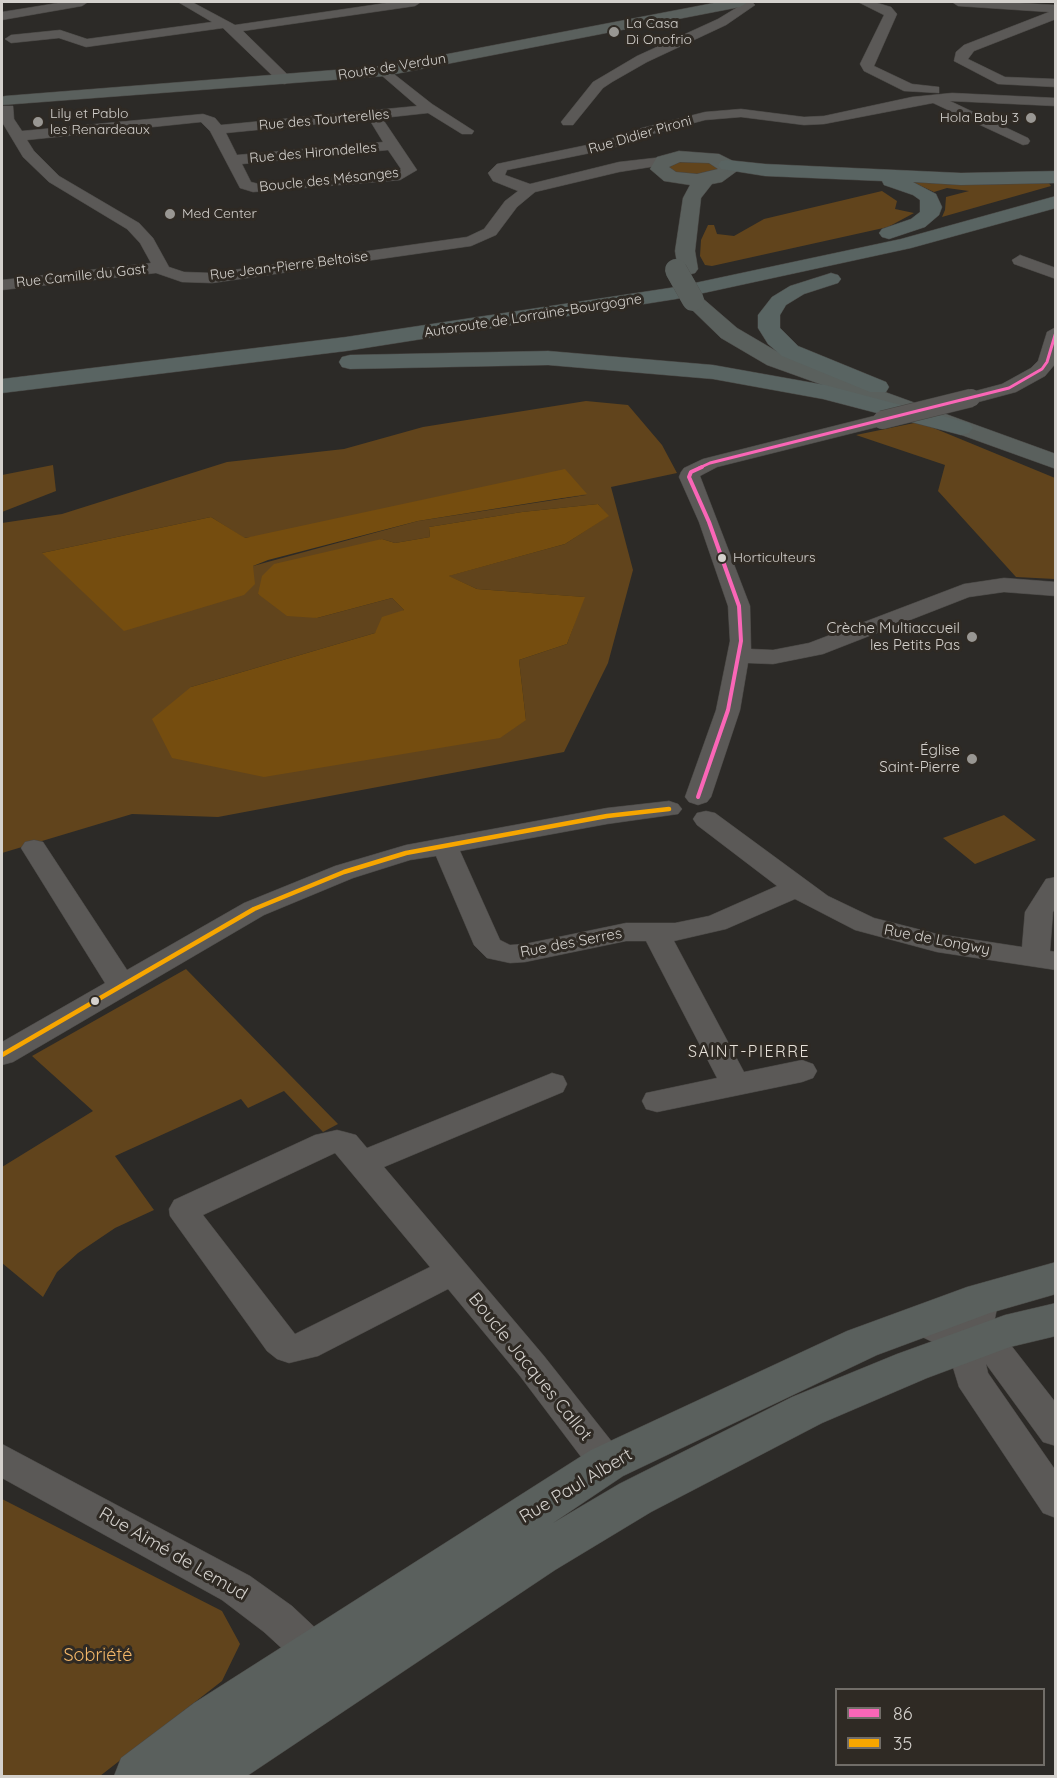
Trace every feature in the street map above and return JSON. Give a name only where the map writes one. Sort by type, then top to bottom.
[{"type":"highway","points":[[720,173],[765,170],[953,179],[1056,177]]},
{"type":"highway","points":[[720,173],[884,180],[914,187],[931,202],[929,214],[918,224],[845,249]]},
{"type":"highway","name":"Autoroute de Lorraine-Bourgogne","points":[[2,376],[471,318],[692,281],[845,249],[1056,193]]},
{"type":"highway","name":"Autoroute de Lorraine-Bourgogne","points":[[2,386],[379,339],[665,294],[892,247],[1056,202]]},
{"type":"highway","points":[[970,415],[863,382],[802,357],[776,339],[769,328],[769,315],[779,301],[797,290],[1056,208]]},
{"type":"highway","points":[[2,386],[23,388],[183,372],[354,362],[548,358],[622,362],[773,381],[883,405],[970,415]]},
{"type":"main road","name":"Route de Verdun","points":[[7,114],[40,99],[385,71],[740,2]]},
{"type":"main road","points":[[682,269],[692,198],[698,186],[720,173],[702,156],[679,156],[667,171],[683,192],[675,246],[682,269],[698,299],[734,336],[775,360],[970,415],[1056,449]]},
{"type":"main road","points":[[970,415],[1056,462]]},
{"type":"main road","name":"Rue Paul Albert","points":[[226,1757],[314,1652],[607,1463],[862,1343],[982,1299],[1056,1278]]},
{"type":"main road","name":"Rue Paul Albert","points":[[139,1776],[226,1757],[371,1666],[539,1555],[645,1492],[807,1410],[1005,1332],[1056,1320]]},
{"type":"street","points":[[2,16],[82,2]]},
{"type":"street","points":[[184,2],[230,26],[285,80]]},
{"type":"street","points":[[11,39],[60,34],[86,43],[415,2]]},
{"type":"street","points":[[568,122],[598,85],[612,75],[722,21],[749,5],[746,2]]},
{"type":"street","points":[[958,2],[1056,9]]},
{"type":"street","points":[[861,3],[887,10],[891,14],[867,66],[903,85],[920,90],[957,90],[1003,81],[1056,83]]},
{"type":"street","points":[[1003,81],[961,61],[966,49],[1056,14]]},
{"type":"street","points":[[86,43],[91,48],[87,52],[94,59]]},
{"type":"street","points":[[385,71],[430,109],[467,131]]},
{"type":"street","points":[[932,99],[952,97],[1056,102]]},
{"type":"street","points":[[932,99],[1023,141]]},
{"type":"street","name":"Rue Didier Pironi","points":[[530,189],[505,182],[498,178],[496,173],[509,166],[605,146],[647,130],[705,116],[741,113],[804,121],[824,120],[932,99]]},
{"type":"street","name":"Rue des Tourterelles","points":[[217,130],[430,109]]},
{"type":"street","points":[[161,267],[147,242],[133,226],[54,179],[28,154],[7,114],[203,118],[210,120],[217,130]]},
{"type":"street","name":"Boucle des Mésanges","points":[[217,130],[248,188],[400,175],[409,170],[373,116]]},
{"type":"street","name":"Rue des Hirondelles","points":[[232,160],[393,145]]},
{"type":"street","name":"Rue Jean-Pierre Beltoise","points":[[161,267],[182,277],[212,278],[471,241],[490,232],[511,204],[530,189],[606,171],[667,171]]},
{"type":"street","points":[[1020,260],[1056,274]]},
{"type":"street","name":"Rue Camille du Gast","points":[[2,285],[161,267]]},
{"type":"street","points":[[2,1055],[254,909],[344,872],[406,853],[607,816],[669,809],[678,798],[702,808],[728,710],[741,641],[739,606],[709,522],[689,477],[691,472],[710,463],[882,420],[970,415],[1008,388],[1042,369],[1053,348],[1056,332]]},
{"type":"street","points":[[739,656],[773,657],[815,650],[964,591],[1004,585],[1056,589]]},
{"type":"street","name":"Rue de Longwy","points":[[702,808],[796,888],[842,915],[887,932],[937,943],[1045,959]]},
{"type":"street","name":"Rue des Serres","points":[[445,846],[483,936],[488,945],[497,952],[525,953],[626,932],[656,933],[716,923],[796,888]]},
{"type":"street","points":[[34,848],[113,974],[125,984]]},
{"type":"street","points":[[1045,959],[1039,912],[1056,885]]},
{"type":"street","points":[[656,933],[736,1085]]},
{"type":"street","points":[[657,1101],[802,1071]]},
{"type":"street","points":[[363,1163],[552,1084]]},
{"type":"street","name":"Boucle Jacques Callot","points":[[453,1271],[306,1346],[289,1349],[279,1341],[186,1216],[185,1209],[326,1143],[337,1141],[345,1143],[453,1271],[576,1421],[607,1463]]},
{"type":"street","points":[[982,1299],[968,1361],[971,1377],[1056,1502]]},
{"type":"street","points":[[922,1321],[972,1345],[998,1354],[1056,1431]]},
{"type":"street","name":"Rue Aimé de Lemud","points":[[2,1460],[236,1588],[278,1619],[314,1652],[371,1666]]},
{"type":"green space","points":[[707,160],[719,169],[715,173],[680,176],[666,165],[670,162]]},
{"type":"green space","points":[[908,180],[1048,182],[1051,186],[942,217],[946,197],[969,191],[947,188],[934,192]]},
{"type":"green space","points":[[882,191],[897,201],[895,209],[914,213],[888,227],[712,266],[705,265],[700,256],[701,240],[708,225],[714,225],[717,234],[734,236],[764,219]]},
{"type":"green space","points":[[586,401],[628,405],[662,445],[677,473],[611,487],[633,570],[608,663],[564,752],[218,817],[132,814],[2,853],[2,523],[62,514],[227,462],[344,449],[423,427]],"holes":[[[586,495],[418,521],[253,566],[42,553],[211,517],[244,538]],[[598,504],[608,516],[565,544],[448,576],[477,589],[584,597],[567,644],[519,660],[526,720],[191,687],[375,633],[404,610],[392,598],[317,618],[258,594],[382,539],[395,543],[430,537],[429,527],[522,512]]]},
{"type":"green space","points":[[919,422],[1055,478],[1055,579],[1016,577],[938,491],[945,465],[856,435]]},
{"type":"green space","points":[[53,465],[56,491],[2,512],[2,475]]},
{"type":"green space","points":[[1004,815],[1036,840],[975,864],[943,838]]},
{"type":"green space","points":[[186,969],[338,1124],[323,1132],[284,1091],[248,1108],[241,1099],[115,1156],[154,1210],[115,1228],[78,1253],[57,1272],[43,1297],[2,1263],[2,1167],[93,1111],[32,1056]]},
{"type":"green space","name":"Sobriété","points":[[2,1499],[222,1611],[240,1644],[222,1681],[100,1776],[2,1776]]},
{"type":"shaded area","points":[[565,469],[587,494],[418,521],[268,560],[253,566],[255,584],[244,595],[124,631],[42,553],[211,517],[245,538]]},
{"type":"shaded area","points":[[598,504],[609,516],[565,544],[449,576],[477,589],[585,597],[567,644],[519,660],[526,720],[500,738],[264,777],[172,758],[152,719],[191,687],[375,633],[382,617],[404,610],[392,598],[317,618],[287,616],[258,594],[262,576],[274,564],[382,539],[395,543],[430,537],[429,527],[522,512]]},
{"type":"transit line","name":"86","points":[[698,797],[728,710],[741,641],[739,606],[709,522],[689,477],[691,472],[710,463],[1009,388],[1042,369],[1047,362],[1056,332]]},
{"type":"transit line","name":"35","points":[[2,1055],[254,909],[344,872],[406,853],[607,816],[669,809]]},
{"type":"place","name":"La Casa Di Onofrio","points":[[614,32]]},
{"type":"place","name":"Hola Baby 3","points":[[1031,118]]},
{"type":"place","name":"Lily et Pablo les Renardeaux","points":[[38,122]]},
{"type":"place","name":"Med Center","points":[[170,214]]},
{"type":"place","name":"Horticulteurs","points":[[722,558]]},
{"type":"place","name":"Crèche Multiaccueil les Petits Pas","points":[[972,637]]},
{"type":"place","name":"Église Saint-Pierre","points":[[972,759]]},
{"type":"district","name":"SAINT-PIERRE","points":[[749,1052]]}]
